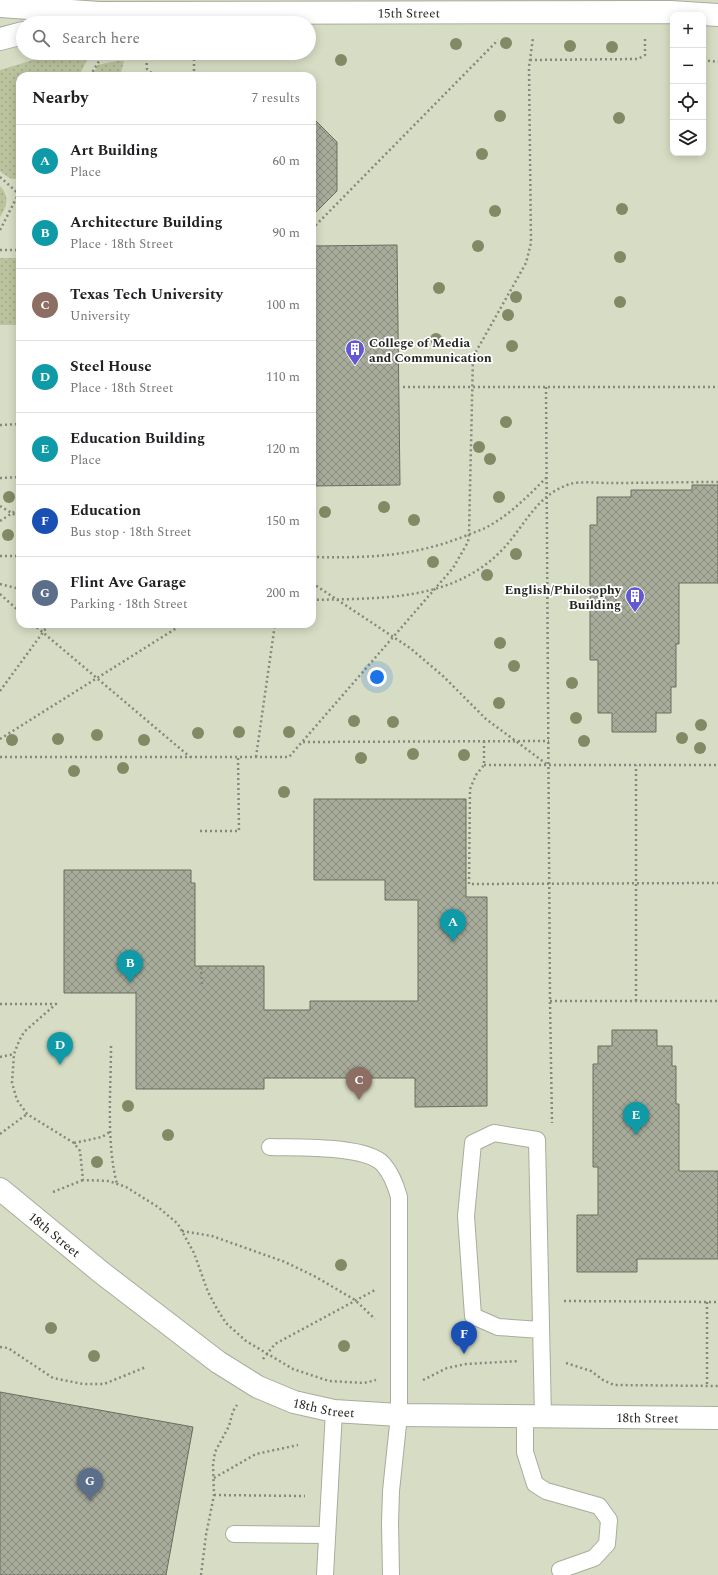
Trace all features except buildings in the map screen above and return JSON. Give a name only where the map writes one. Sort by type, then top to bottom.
[{"type":"street","points":[[23,0],[99,13]]},
{"type":"street","name":"15th Street","points":[[0,6],[99,13],[671,12],[718,15]]},
{"type":"street","name":"15th Street","points":[[88,16],[99,13]]},
{"type":"street","points":[[0,39],[16,35]]},
{"type":"street","name":"18th Street","points":[[0,1189],[102,1273],[218,1362],[258,1387],[294,1402],[334,1411],[399,1415],[718,1418]]},
{"type":"lane","points":[[541,1330],[498,1327],[473,1316],[466,1216],[473,1143],[494,1133],[537,1140],[541,1330],[534,1416],[525,1452],[535,1484],[546,1491],[599,1506],[609,1520],[607,1544],[594,1558],[560,1570]]},
{"type":"lane","points":[[270,1147],[332,1149],[365,1154],[383,1164],[395,1182],[399,1197],[399,1415],[391,1491],[391,1575]]},
{"type":"lane","points":[[325,1575],[334,1411]]},
{"type":"lane","points":[[234,1534],[327,1535]]},
{"type":"path","points":[[0,757],[289,756],[453,568],[468,542],[469,534],[473,357],[526,263],[531,243],[529,82],[533,37],[533,13]]},
{"type":"path","points":[[316,225],[500,37]]},
{"type":"path","points":[[530,60],[638,59],[645,55],[645,37]]},
{"type":"path","points":[[92,72],[100,60]]},
{"type":"path","points":[[146,60],[147,69],[150,72]]},
{"type":"path","points":[[194,60],[194,72]]},
{"type":"path","points":[[706,60],[718,62]]},
{"type":"path","points":[[0,177],[16,190]]},
{"type":"path","points":[[0,230],[16,200]]},
{"type":"path","points":[[0,250],[16,250]]},
{"type":"path","points":[[403,387],[718,387]]},
{"type":"path","points":[[546,387],[552,1129]]},
{"type":"path","points":[[0,425],[16,424]]},
{"type":"path","points":[[0,478],[16,477]]},
{"type":"path","points":[[316,557],[366,557],[425,550],[485,528],[506,515],[547,477]]},
{"type":"path","points":[[316,600],[382,598],[449,586],[466,578],[502,550],[547,495],[571,483],[718,482]]},
{"type":"path","points":[[0,506],[16,516]]},
{"type":"path","points":[[0,521],[16,510]]},
{"type":"path","points":[[0,556],[16,556]]},
{"type":"path","points":[[0,584],[16,588]]},
{"type":"path","points":[[316,586],[393,636],[426,660],[486,719],[549,765]]},
{"type":"path","points":[[0,594],[16,608]]},
{"type":"path","points":[[38,628],[190,757]]},
{"type":"path","points":[[0,691],[46,628]]},
{"type":"path","points":[[0,739],[177,628]]},
{"type":"path","points":[[256,756],[275,628]]},
{"type":"path","points":[[484,741],[484,765],[476,775],[470,789],[469,884],[718,883]]},
{"type":"path","points":[[302,742],[549,741]]},
{"type":"path","points":[[200,832],[239,831],[238,757]]},
{"type":"path","points":[[484,765],[718,765]]},
{"type":"path","points":[[636,765],[636,1000]]},
{"type":"path","points":[[202,967],[202,984]]},
{"type":"path","points":[[550,1001],[718,1000]]},
{"type":"path","points":[[0,1004],[56,1004],[24,1032],[14,1054],[12,1083],[17,1100],[26,1114],[74,1142],[80,1151],[84,1180]]},
{"type":"path","points":[[111,1046],[111,1131],[114,1173],[117,1184]]},
{"type":"path","points":[[0,1057],[14,1054]]},
{"type":"path","points":[[0,1134],[26,1114]]},
{"type":"path","points":[[74,1142],[102,1137],[111,1131]]},
{"type":"path","points":[[53,1192],[84,1180],[109,1182],[126,1187]]},
{"type":"path","points":[[182,1231],[212,1236],[246,1247],[285,1262],[316,1277],[354,1300],[399,1341]]},
{"type":"path","points":[[562,1301],[718,1302]]},
{"type":"path","points":[[707,1302],[707,1386]]},
{"type":"path","points":[[0,1347],[8,1348],[53,1378],[83,1384],[104,1384],[146,1367]]},
{"type":"path","points":[[214,1478],[256,1454],[298,1445]]},
{"type":"path","points":[[214,1495],[311,1496]]},
{"type":"shaded area","points":[[0,0],[718,0],[718,1575],[0,1575]]},
{"type":"shaded area","points":[[33,60],[87,60],[81,72],[16,72],[16,178],[14,179],[9,178],[0,171],[0,70]]},
{"type":"shaded area","points":[[124,61],[121,72],[94,72],[98,65]]},
{"type":"shaded area","points":[[0,186],[5,194],[6,205],[0,217]]},
{"type":"shaded area","points":[[0,258],[16,258],[16,325],[0,325]]},
{"type":"place","name":"College of Media and Communication","points":[[355,366]]},
{"type":"place","name":"English/Philosophy Building","points":[[635,613]]},
{"type":"place","name":"Art Building","points":[[453,942]]},
{"type":"place","name":"Architecture Building","points":[[130,983]]},
{"type":"place","name":"Steel House","points":[[60,1065]]},
{"type":"place","name":"Texas Tech University","points":[[359,1100]]},
{"type":"place","name":"Education Building","points":[[636,1135]]},
{"type":"place","name":"Education","points":[[464,1354]]},
{"type":"place","name":"Flint Ave Garage","points":[[90,1501]]}]
